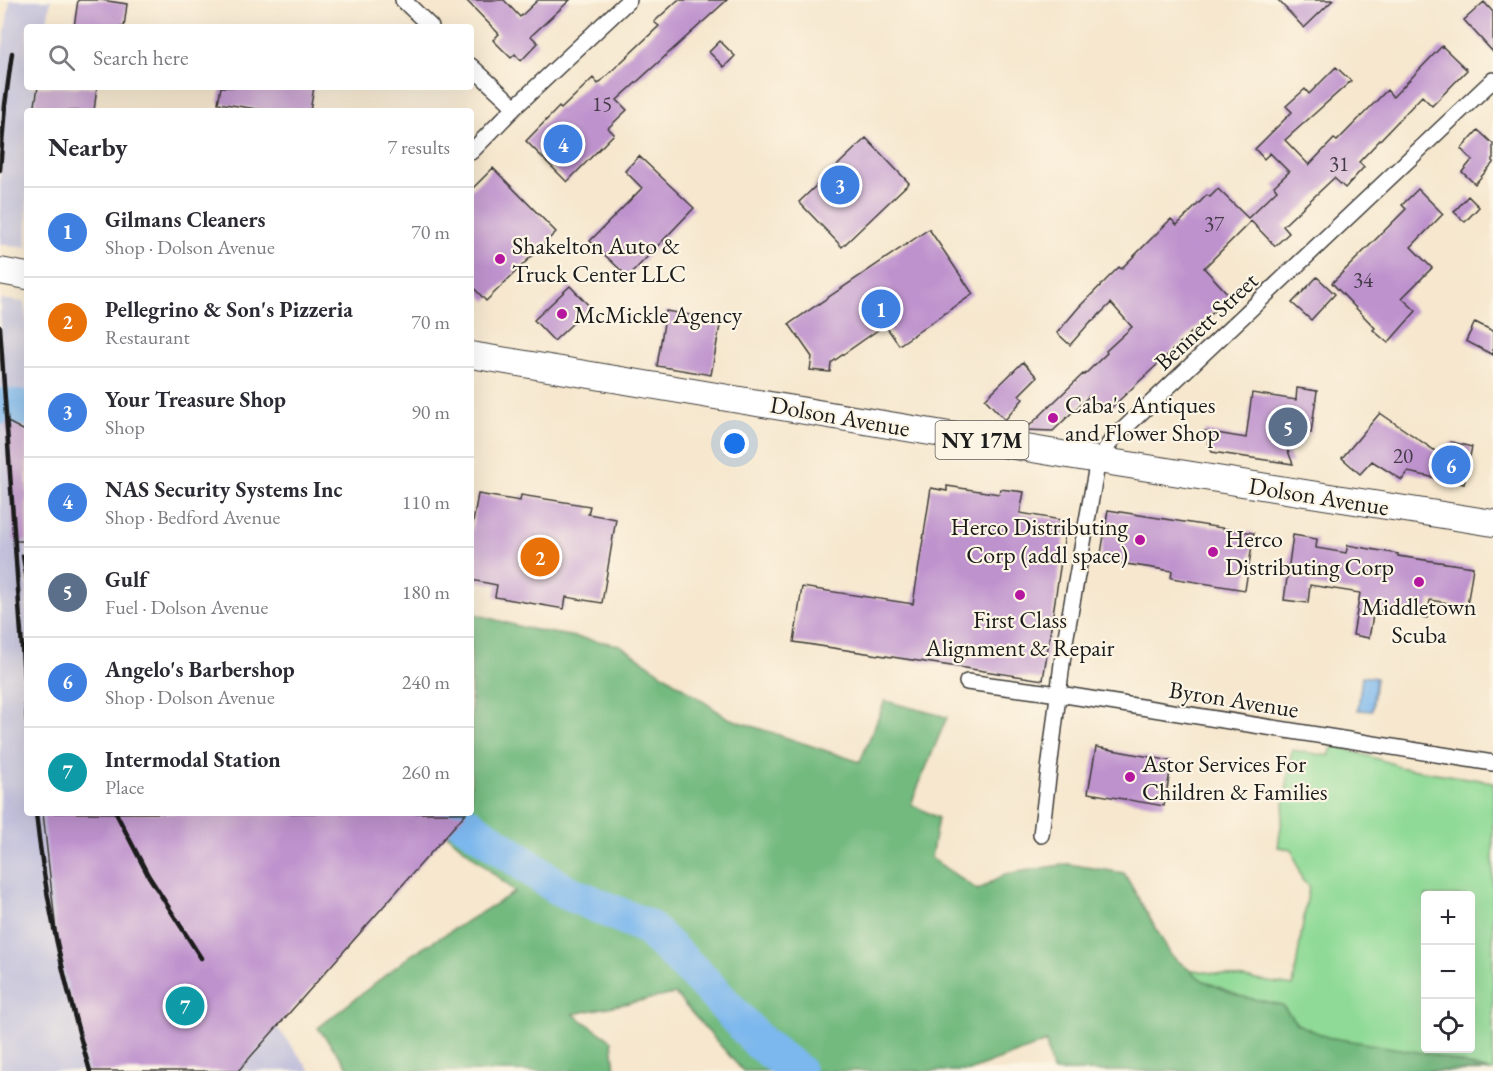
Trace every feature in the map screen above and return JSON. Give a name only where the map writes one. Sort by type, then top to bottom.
[{"type":"main road","points":[[0,271],[24,275]]},
{"type":"main road","name":"Dolson Avenue","points":[[474,356],[1493,524]]},
{"type":"street","points":[[403,0],[427,24]]},
{"type":"street","points":[[474,149],[628,0]]},
{"type":"street","points":[[474,69],[515,107]]},
{"type":"street","name":"Bennett Street","points":[[1041,835],[1064,647],[1098,460],[1112,440],[1491,85]]},
{"type":"street","name":"Byron Avenue","points":[[967,682],[1059,694],[1493,763]]},
{"type":"shaded area","points":[[10,0],[51,0],[47,24],[24,24],[24,90],[38,90],[34,108],[24,108],[24,248],[0,244],[0,64]]},
{"type":"shaded area","points":[[0,299],[24,302],[24,816],[150,816],[250,991],[311,1071],[248,1071],[246,1069],[243,1071],[0,1071]]},
{"type":"green space","points":[[474,614],[525,628],[620,645],[728,718],[860,762],[885,701],[947,717],[911,804],[938,818],[931,858],[978,890],[1005,874],[1068,864],[1124,873],[1171,955],[1202,980],[1239,996],[1282,1005],[1297,1024],[1327,1037],[1430,1054],[1489,1071],[1052,1071],[1046,1042],[969,1071],[743,1071],[675,994],[573,1014],[612,1041],[615,1071],[351,1071],[318,1028],[411,955],[515,892],[426,816],[474,816]]},
{"type":"green space","points":[[1333,745],[1398,767],[1493,782],[1493,1071],[1219,1071],[1143,962],[1293,986],[1309,886],[1302,880],[1292,849],[1278,847],[1292,750],[1329,756]]},
{"type":"water","points":[[1362,676],[1376,678],[1372,711],[1358,710]]},
{"type":"building","points":[[78,0],[101,0],[127,4],[124,24],[74,24]]},
{"type":"building","points":[[466,0],[504,0],[520,17],[538,0],[570,0],[531,36],[538,43],[521,61],[515,54],[511,58],[493,40],[499,34]]},
{"type":"building","points":[[678,0],[727,0],[617,100],[627,110],[608,128],[614,134],[567,182],[526,141],[559,107],[561,109],[593,78],[598,84],[659,26],[654,22]]},
{"type":"building","points":[[1278,0],[1333,0],[1304,28]]},
{"type":"building","points":[[1484,2],[1493,12],[1493,52],[1464,20]]},
{"type":"building","points":[[720,41],[735,56],[724,67],[709,52]]},
{"type":"building","points":[[1442,46],[1467,70],[1432,106],[1422,96],[1359,162],[1364,167],[1345,188],[1334,178],[1283,226],[1289,233],[1275,246],[1251,221],[1204,268],[1230,296],[1108,411],[1105,407],[1102,409],[1089,396],[1053,431],[1025,430],[1132,327],[1111,303],[1070,345],[1057,333],[1119,267],[1121,269],[1171,219],[1177,225],[1207,195],[1210,197],[1218,189],[1248,218],[1277,190],[1274,186],[1289,172],[1270,153],[1264,159],[1255,149],[1292,112],[1286,106],[1305,89],[1309,94],[1336,67],[1351,81],[1285,140],[1309,165],[1334,139],[1337,141],[1387,90],[1393,97]]},
{"type":"building","points":[[38,90],[97,90],[94,108],[34,108]]},
{"type":"building","points":[[220,90],[314,90],[310,108],[250,108],[218,103]]},
{"type":"building","points":[[1478,130],[1493,144],[1493,163],[1475,184],[1462,172],[1472,160],[1461,149]]},
{"type":"building","points":[[866,138],[909,183],[842,247],[799,202]]},
{"type":"building","points":[[639,156],[694,208],[628,277],[590,241],[642,188],[625,171]]},
{"type":"building","name":"Shakelton Auto & Truck Center LLC","points":[[493,168],[556,232],[486,301],[474,288],[474,187]]},
{"type":"building","points":[[1418,189],[1443,214],[1411,247],[1432,268],[1402,298],[1416,311],[1388,343],[1373,330],[1375,328],[1332,283],[1406,209],[1402,205]]},
{"type":"building","points":[[1468,196],[1479,207],[1465,222],[1454,212]]},
{"type":"building","points":[[929,229],[973,294],[899,345],[885,325],[831,363],[830,372],[810,370],[812,357],[789,324]]},
{"type":"building","points":[[1317,277],[1335,294],[1311,320],[1292,303]]},
{"type":"building","name":"McMickle Agency","points":[[570,286],[590,307],[554,341],[534,320]]},
{"type":"building","points":[[666,311],[721,320],[711,375],[657,366]]},
{"type":"building","points":[[1475,322],[1493,331],[1493,355],[1466,341]]},
{"type":"building","points":[[1023,362],[1037,377],[1019,395],[1023,399],[1005,420],[985,399]]},
{"type":"building","points":[[1297,388],[1317,391],[1311,433],[1279,428],[1293,464],[1212,452],[1204,431],[1246,438],[1252,393],[1296,400]]},
{"type":"building","points":[[1380,413],[1447,459],[1451,442],[1472,447],[1464,484],[1408,472],[1402,480],[1372,461],[1360,474],[1342,458]]},
{"type":"building","points":[[6,421],[24,430],[24,541],[14,541]]},
{"type":"building","points":[[947,486],[999,494],[1000,489],[1024,492],[1020,513],[1067,521],[1043,680],[794,642],[802,587],[913,604],[931,488],[947,491]]},
{"type":"building","points":[[478,494],[520,501],[521,495],[590,506],[588,514],[616,519],[602,603],[566,597],[564,609],[495,597],[497,585],[474,581],[474,517]]},
{"type":"building","points":[[1108,510],[1254,533],[1245,590],[1171,578],[1172,571],[1100,560]]},
{"type":"building","points":[[1293,535],[1317,539],[1316,548],[1346,553],[1348,545],[1398,554],[1398,556],[1473,567],[1467,606],[1430,600],[1427,618],[1374,610],[1369,638],[1353,635],[1360,593],[1310,585],[1308,603],[1284,600]]},
{"type":"building","name":"Astor Services For Children & Families","points":[[1096,747],[1172,761],[1164,806],[1088,793]]},
{"type":"building","points":[[43,816],[463,816],[238,1071],[89,1071],[57,940]]},
{"type":"waterway","points":[[0,406],[24,408]]},
{"type":"waterway","points":[[458,816],[562,890],[647,927],[701,979],[760,1043],[797,1071]]},
{"type":"railway","points":[[0,170],[12,53]]},
{"type":"railway","points":[[0,327],[24,677]]},
{"type":"railway","points":[[23,556],[24,562]]},
{"type":"railway","points":[[36,816],[57,943],[90,1071]]},
{"type":"railway","points":[[118,816],[148,875],[201,958]]},
{"type":"place","name":"NAS Security Systems Inc","points":[[563,144]]},
{"type":"place","name":"Your Treasure Shop","points":[[840,185]]},
{"type":"place","name":"Shakelton Auto & Truck Center LLC","points":[[500,259]]},
{"type":"place","name":"Gilmans Cleaners","points":[[881,309]]},
{"type":"place","name":"McMickle Agency","points":[[562,314]]},
{"type":"place","name":"Caba's Antiques and Flower Shop","points":[[1053,418]]},
{"type":"place","name":"Gulf","points":[[1288,427]]},
{"type":"place","name":"Angelo's Barbershop","points":[[1451,465]]},
{"type":"place","name":"Herco Distributing Corp (addl space)","points":[[1140,540]]},
{"type":"place","name":"Herco Distributing Corp","points":[[1213,552]]},
{"type":"place","name":"Pellegrino & Son's Pizzeria","points":[[540,557]]},
{"type":"place","name":"Middletown Scuba","points":[[1419,582]]},
{"type":"place","name":"First Class Alignment & Repair","points":[[1020,595]]},
{"type":"place","name":"Astor Services For Children & Families","points":[[1130,777]]},
{"type":"place","name":"Intermodal Station","points":[[185,1006]]}]
